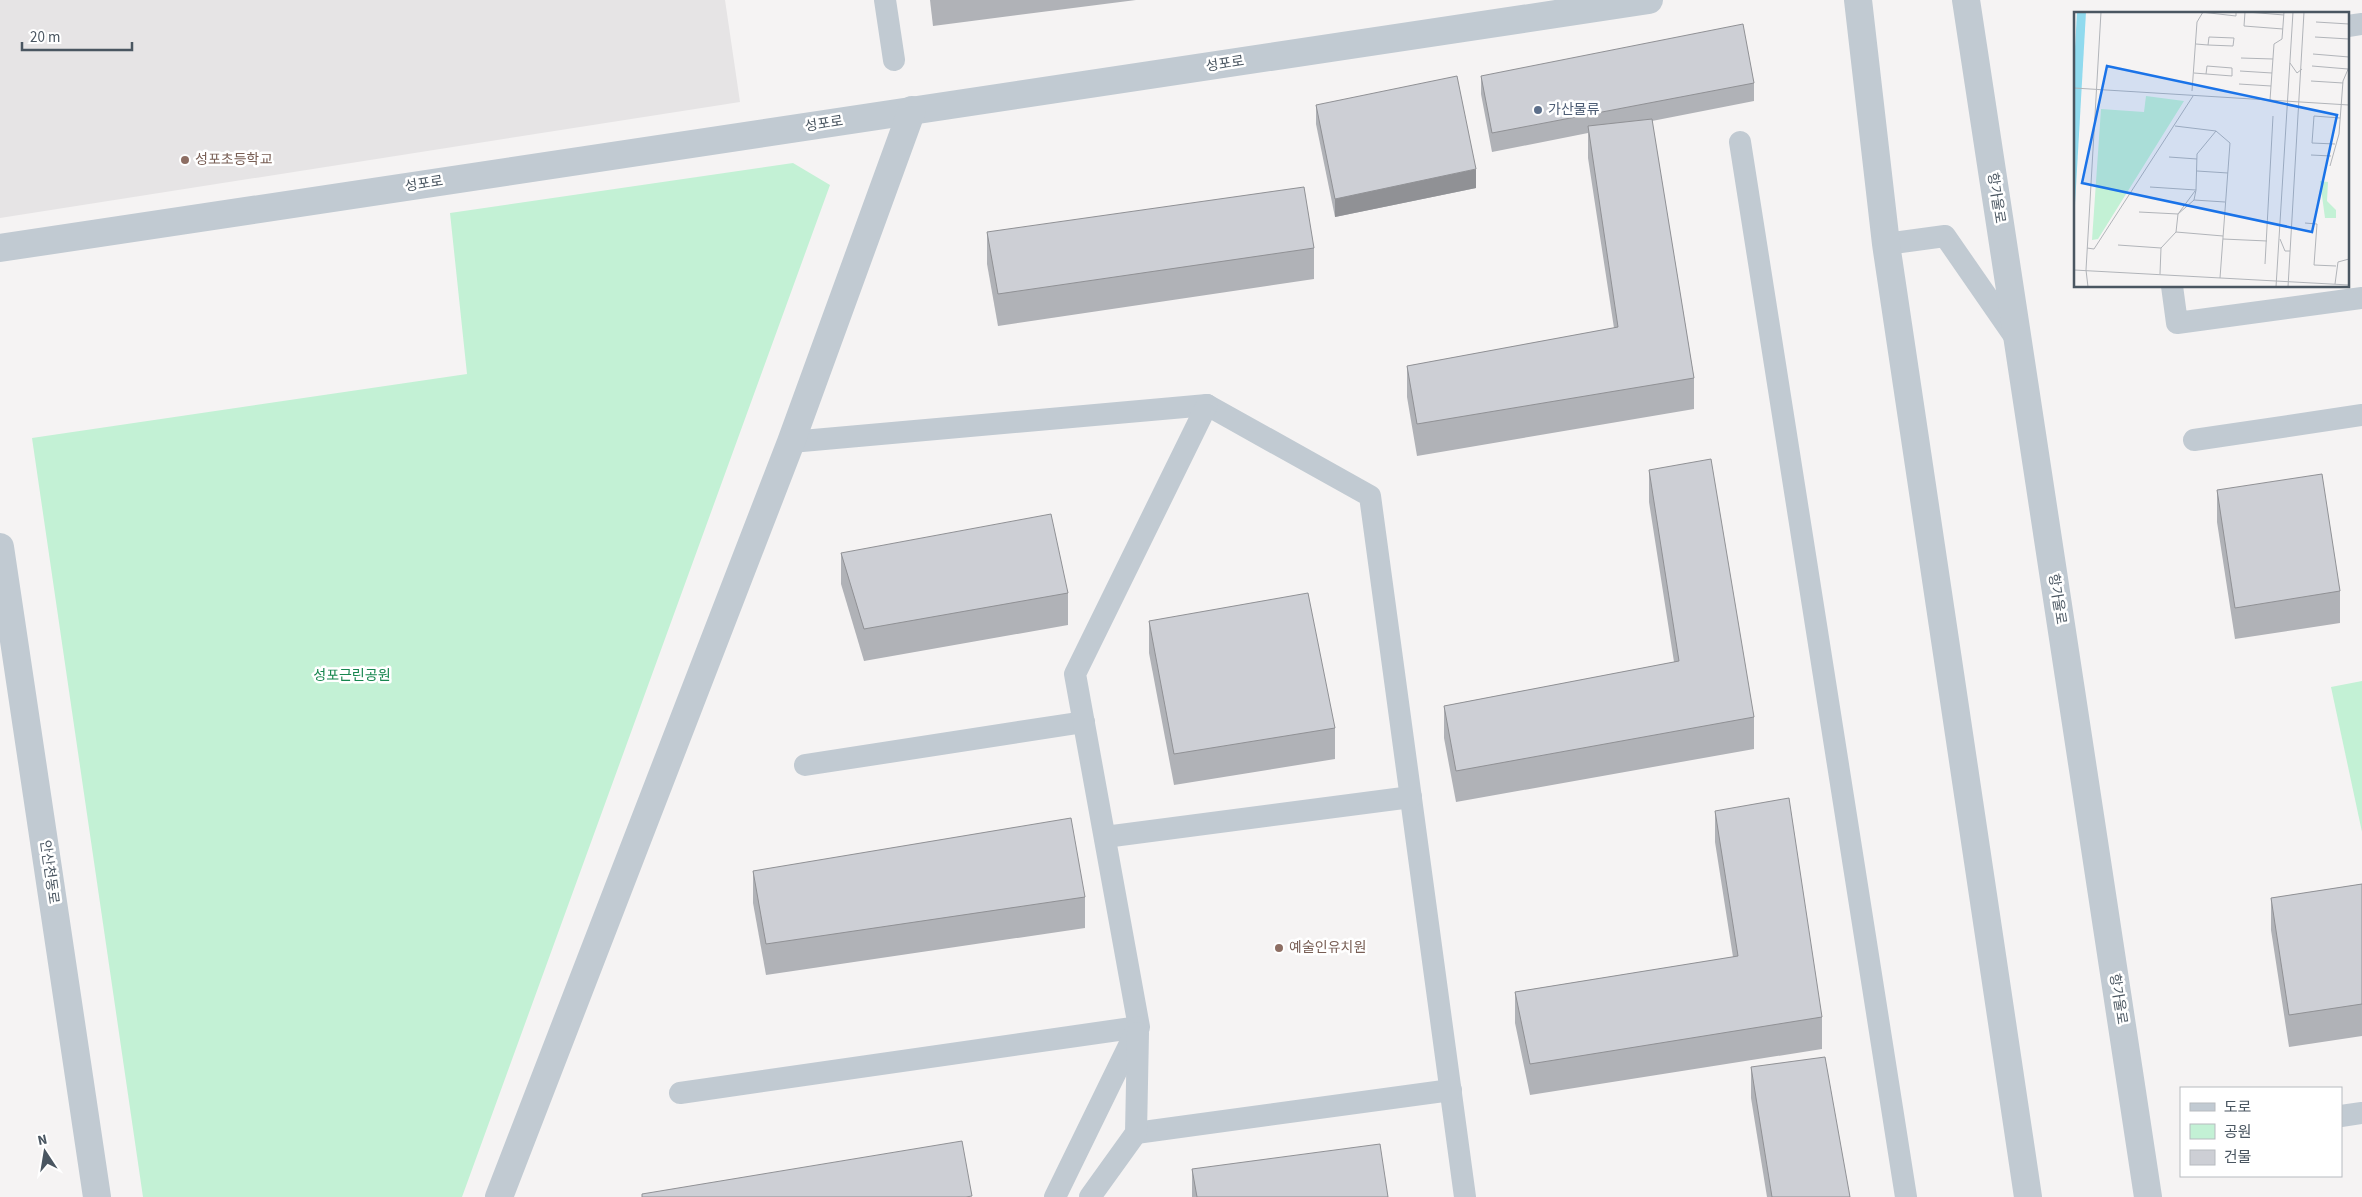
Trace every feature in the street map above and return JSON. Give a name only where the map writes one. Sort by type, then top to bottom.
[{"type":"street","name":"성포로","points":[[0,248],[1649,0]]},
{"type":"street","points":[[1858,0],[1886,244],[2028,1197]]},
{"type":"street","name":"항가울로","points":[[1966,0],[2148,1197]]},
{"type":"street","points":[[500,1197],[791,442],[912,110]]},
{"type":"street","name":"안산천동로","points":[[0,547],[97,1197]]},
{"type":"lane","points":[[885,0],[894,60]]},
{"type":"lane","points":[[1740,142],[1906,1197]]},
{"type":"lane","points":[[1886,244],[1945,236],[2018,340]]},
{"type":"lane","points":[[2172,288],[2177,323],[2362,298]]},
{"type":"lane","points":[[1055,1197],[1138,1026],[1140,1027],[1075,674],[1207,405]]},
{"type":"lane","points":[[791,442],[1207,405],[1370,496],[1465,1197]]},
{"type":"lane","points":[[2194,440],[2362,415]]},
{"type":"lane","points":[[805,765],[1084,722]]},
{"type":"lane","points":[[1105,837],[1411,797]]},
{"type":"lane","points":[[680,1093],[1138,1026]]},
{"type":"lane","points":[[1090,1197],[1136,1133],[1138,1026]]},
{"type":"lane","points":[[1136,1133],[1451,1090]]},
{"type":"lane","points":[[2342,1116],[2362,1113]]},
{"type":"shaded area","name":"성포초등학교","points":[[0,0],[725,0],[740,102],[0,218]]},
{"type":"green space","name":"성포근린공원","points":[[793,163],[830,185],[462,1197],[143,1197],[32,438],[467,374],[450,213]]},
{"type":"green space","points":[[2362,681],[2362,832],[2331,687]]},
{"type":"building","points":[[1743,24],[1754,83],[1492,133],[1481,76]]},
{"type":"building","points":[[1457,76],[1476,169],[1335,199],[1316,105]]},
{"type":"building","points":[[1652,119],[1694,378],[1417,424],[1407,366],[1618,327],[1588,126]]},
{"type":"building","points":[[1304,187],[1314,248],[998,294],[987,232]]},
{"type":"building","points":[[1711,459],[1754,717],[1456,771],[1444,706],[1679,661],[1649,470]]},
{"type":"building","points":[[2322,474],[2340,591],[2235,608],[2217,490]]},
{"type":"building","points":[[1051,514],[1068,593],[864,629],[841,553]]},
{"type":"building","points":[[1308,593],[1335,728],[1174,754],[1149,621]]},
{"type":"building","points":[[1789,798],[1822,1017],[1530,1064],[1515,992],[1738,956],[1715,811]]},
{"type":"building","points":[[1071,818],[1085,897],[766,944],[753,871]]},
{"type":"building","points":[[2362,884],[2362,1004],[2289,1015],[2271,898]]},
{"type":"building","points":[[1825,1057],[1850,1197],[1772,1197],[1751,1067]]},
{"type":"building","points":[[962,1141],[972,1196],[642,1197],[642,1194]]},
{"type":"building","points":[[1380,1144],[1388,1197],[1197,1197],[1192,1169]]},
{"type":"place","name":"가산물류","points":[[1538,110]]},
{"type":"place","name":"성포초등학교","points":[[185,160]]},
{"type":"place","name":"예술인유치원","points":[[1279,948]]}]
